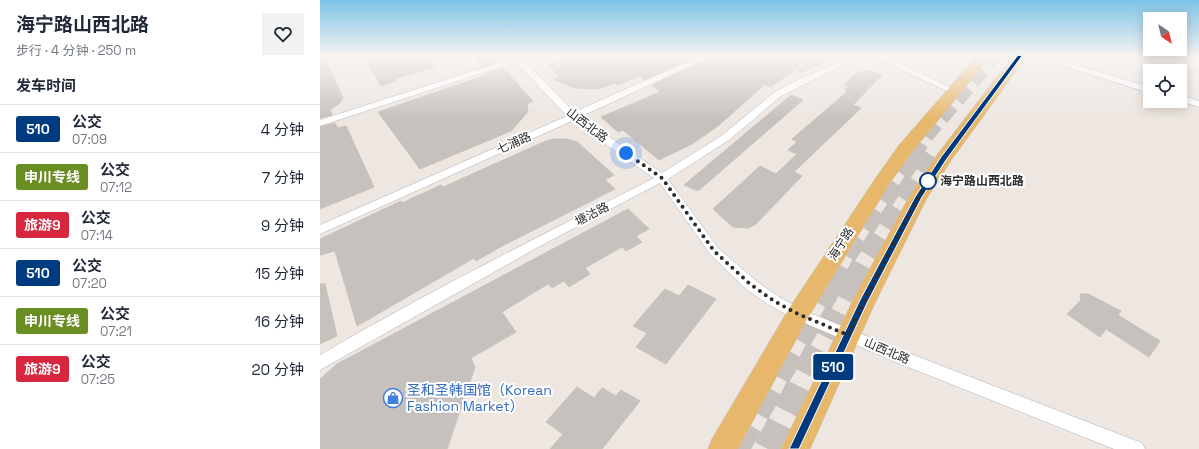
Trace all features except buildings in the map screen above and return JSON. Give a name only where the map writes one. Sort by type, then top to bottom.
[{"type":"main road","name":"海宁路","points":[[722,449],[798,314],[894,163],[967,77]]},
{"type":"main road","points":[[795,449],[848,335],[918,197],[943,159],[1004,77]]},
{"type":"street","points":[[320,123],[460,77]]},
{"type":"street","name":"山西北路","points":[[535,77],[573,117],[662,178],[714,251],[750,284],[774,301],[798,314],[898,356],[1136,449]]},
{"type":"street","name":"七浦路","points":[[320,230],[662,77]]},
{"type":"street","name":"塘沽路","points":[[320,363],[365,336],[538,242],[662,178],[730,134],[778,94],[814,77]]},
{"type":"street","points":[[921,77],[954,92]]},
{"type":"street","points":[[1106,77],[1143,88]]},
{"type":"street","points":[[1187,100],[1199,104]]},
{"type":"tunnel","points":[[912,156],[927,134],[976,77]]},
{"type":"tunnel","points":[[829,284],[847,253],[913,155]]},
{"type":"tunnel","points":[[852,284],[864,261],[931,155]]},
{"type":"tunnel","points":[[735,449],[830,283]]},
{"type":"tunnel","points":[[768,449],[853,283]]},
{"type":"bus line","name":"510","points":[[795,449],[863,303],[918,197],[943,159],[1004,77]]},
{"type":"place","name":"海宁路山西北路","points":[[928,181]]},
{"type":"place","name":"圣和圣韩国馆（Korean Fashion Market）","points":[[393,398]]},
{"type":"route","points":[[626,153],[662,178],[714,251],[750,284],[774,301],[798,314],[848,335],[893,244],[928,181]]}]
